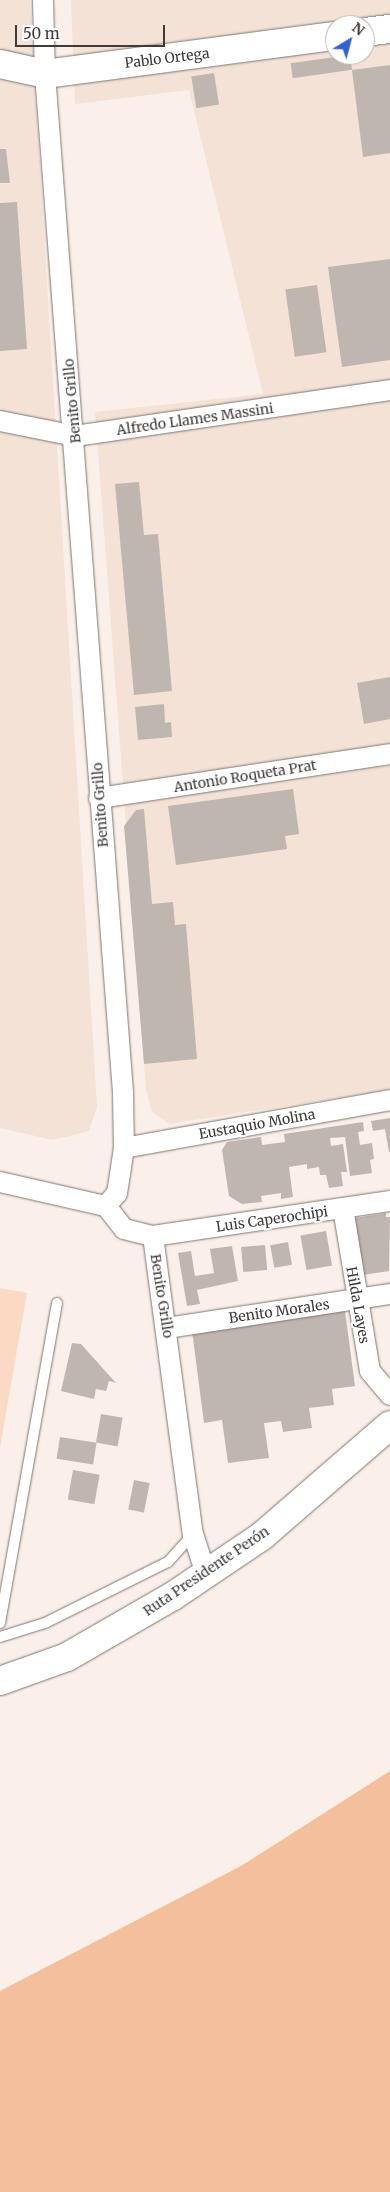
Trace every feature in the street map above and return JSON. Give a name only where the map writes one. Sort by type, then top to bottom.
[{"type":"main road","points":[[375,31],[390,29]]},
{"type":"main road","name":"Pablo Ortega","points":[[0,64],[45,74],[325,37]]},
{"type":"main road","name":"Ruta Presidente Perón","points":[[0,1681],[67,1657],[206,1574],[262,1536],[390,1425]]},
{"type":"street","name":"Benito Grillo","points":[[43,0],[45,74],[75,436],[123,1093],[124,1148],[117,1193],[106,1206],[124,1229],[153,1236],[168,1328],[193,1534],[206,1574]]},
{"type":"street","name":"Alfredo Llames Massini","points":[[0,421],[75,436],[390,390]]},
{"type":"street","name":"Antonio Roqueta Prat","points":[[100,798],[390,754]]},
{"type":"street","name":"Eustaquio Molina","points":[[124,1148],[390,1100]]},
{"type":"street","points":[[0,1182],[106,1206]]},
{"type":"street","name":"Luis Caperochipi","points":[[153,1236],[390,1201]]},
{"type":"street","name":"Hilda Layes","points":[[343,1208],[356,1299],[370,1371],[390,1395]]},
{"type":"street","name":"Benito Morales","points":[[168,1328],[390,1294]]},
{"type":"lane","points":[[0,1623],[57,1303]]},
{"type":"lane","points":[[0,1638],[45,1623],[168,1562],[193,1534]]},
{"type":"shaded area","points":[[0,0],[30,0],[97,1107],[89,1131],[53,1140],[0,1128]]},
{"type":"shaded area","points":[[71,0],[390,0],[390,1090],[169,1124],[152,1112],[146,1090],[95,412],[263,394],[189,90],[75,104]]},
{"type":"shaded area","points":[[0,1288],[27,1293],[0,1448]]},
{"type":"shaded area","points":[[390,1771],[390,2192],[0,2192],[0,1991],[241,1866]]},
{"type":"building","points":[[325,59],[325,65],[351,65],[352,70],[293,78],[291,63]]},
{"type":"building","points":[[390,65],[390,153],[363,157],[352,70]]},
{"type":"building","points":[[214,73],[219,105],[196,108],[191,77]]},
{"type":"building","points":[[0,149],[6,149],[10,183],[0,183]]},
{"type":"building","points":[[17,202],[27,349],[0,351],[0,203]]},
{"type":"building","points":[[390,259],[390,360],[342,367],[328,267]]},
{"type":"building","points":[[317,285],[326,352],[295,357],[285,289]]},
{"type":"building","points":[[139,482],[144,535],[158,534],[172,691],[134,695],[115,484]]},
{"type":"building","points":[[390,677],[390,719],[364,724],[357,683]]},
{"type":"building","points":[[164,704],[165,723],[171,722],[172,737],[138,740],[135,707]]},
{"type":"building","points":[[293,789],[299,834],[285,836],[287,849],[176,865],[168,806]]},
{"type":"building","points":[[144,809],[152,904],[173,902],[175,925],[186,924],[197,1059],[144,1064],[124,826],[136,810]]},
{"type":"building","points":[[390,1118],[389,1152],[385,1129],[373,1131],[371,1121]]},
{"type":"building","points":[[363,1122],[364,1131],[358,1132],[360,1145],[372,1143],[374,1159],[370,1160],[372,1173],[350,1176],[345,1137],[330,1138],[331,1146],[343,1144],[347,1172],[341,1172],[343,1186],[329,1188],[326,1175],[320,1175],[319,1167],[307,1169],[307,1164],[289,1167],[293,1197],[281,1199],[281,1193],[261,1196],[262,1202],[242,1204],[229,1196],[222,1150],[227,1142],[261,1137],[262,1145],[285,1142],[284,1134]]},
{"type":"building","points":[[386,1213],[386,1217],[390,1217],[389,1271],[363,1275],[355,1218]]},
{"type":"building","points":[[326,1231],[332,1265],[306,1270],[300,1236]]},
{"type":"building","points":[[288,1242],[292,1265],[274,1268],[270,1245]]},
{"type":"building","points":[[265,1245],[267,1270],[243,1272],[241,1247]]},
{"type":"building","points":[[232,1246],[238,1281],[197,1290],[200,1304],[187,1306],[178,1253],[191,1251],[195,1276],[214,1273],[210,1249]]},
{"type":"building","points":[[345,1311],[355,1386],[332,1389],[334,1405],[309,1408],[312,1428],[283,1432],[281,1421],[264,1423],[269,1458],[228,1463],[222,1420],[204,1423],[192,1331]]},
{"type":"building","points":[[72,1343],[81,1344],[116,1383],[109,1381],[106,1391],[96,1389],[94,1399],[61,1391]]},
{"type":"building","points":[[101,1414],[123,1418],[118,1446],[96,1443]]},
{"type":"building","points":[[60,1437],[97,1443],[93,1465],[57,1459]]},
{"type":"building","points":[[73,1470],[100,1475],[94,1504],[68,1500]]},
{"type":"building","points":[[134,1480],[150,1483],[144,1513],[128,1509]]}]
